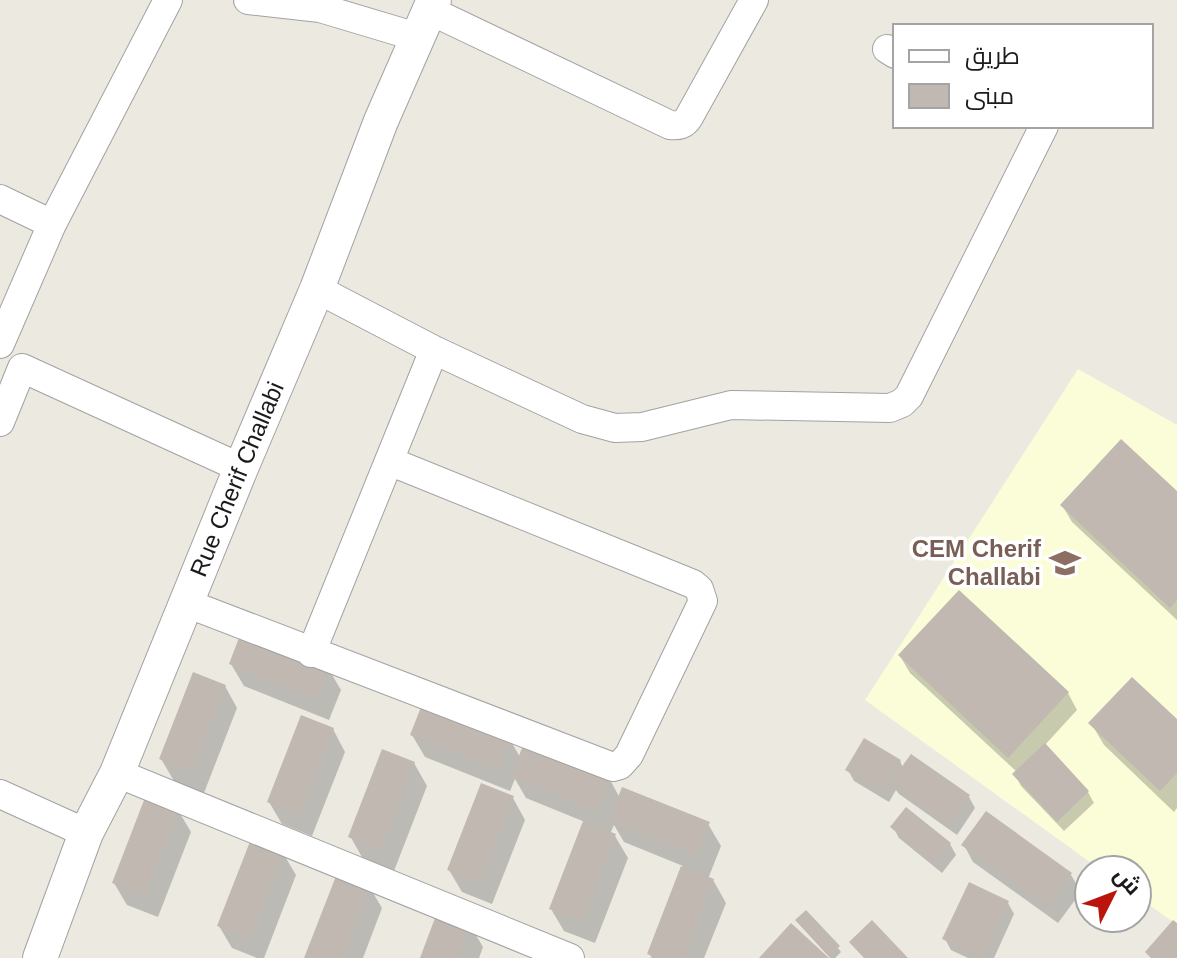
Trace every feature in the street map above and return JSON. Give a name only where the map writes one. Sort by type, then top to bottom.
[{"type":"street","points":[[0,344],[52,224],[168,0]]},
{"type":"street","points":[[248,0],[427,16],[678,126],[689,117],[754,0]]},
{"type":"street","name":"Rue Cherif Challabi","points":[[40,958],[86,833],[117,773],[317,289],[381,121],[427,16]]},
{"type":"street","points":[[317,289],[434,350],[582,419],[615,428],[642,427],[731,405],[890,408],[909,396],[1035,129]]},
{"type":"street","points":[[0,199],[52,224]]},
{"type":"street","points":[[311,653],[434,350]]},
{"type":"street","points":[[0,422],[11,364],[241,468]]},
{"type":"street","points":[[186,603],[613,767],[625,762],[703,601],[699,589],[389,461]]},
{"type":"street","points":[[117,773],[570,958]]},
{"type":"street","points":[[0,794],[86,833]]},
{"type":"shaded area","name":"CEM Cherif Challabi","points":[[1078,369],[1177,425],[1177,925],[1153,908],[1153,854],[1079,854],[865,700]]},
{"type":"building","points":[[1121,439],[1177,491],[1177,600],[1170,608],[1060,505]]},
{"type":"building","points":[[959,590],[1069,692],[1008,758],[898,655]]},
{"type":"building","points":[[242,630],[329,666],[316,699],[229,664]]},
{"type":"building","points":[[193,672],[226,685],[192,772],[159,759]]},
{"type":"building","points":[[1132,677],[1177,719],[1177,773],[1160,791],[1088,723]]},
{"type":"building","points":[[423,702],[511,737],[498,770],[410,735]]},
{"type":"building","points":[[301,715],[334,728],[300,815],[267,802]]},
{"type":"building","points":[[864,738],[901,760],[883,792],[845,770]]},
{"type":"building","points":[[524,743],[611,779],[598,812],[511,776]]},
{"type":"building","points":[[1045,743],[1089,791],[1057,822],[1012,774]]},
{"type":"building","points":[[382,749],[415,762],[381,850],[348,837]]},
{"type":"building","points":[[911,754],[970,795],[950,825],[890,783]]},
{"type":"building","points":[[481,783],[514,796],[480,883],[447,870]]},
{"type":"building","points":[[622,787],[710,822],[696,856],[609,820]]},
{"type":"building","points":[[146,795],[179,808],[145,896],[112,883]]},
{"type":"building","points":[[906,807],[951,843],[935,863],[890,827]]},
{"type":"building","points":[[986,811],[1072,873],[1048,907],[961,845]]},
{"type":"building","points":[[583,821],[616,834],[582,922],[549,909]]},
{"type":"building","points":[[251,839],[284,852],[250,939],[217,926]]},
{"type":"building","points":[[681,866],[714,879],[684,958],[658,958],[647,954]]},
{"type":"building","points":[[338,871],[371,884],[342,958],[304,958]]},
{"type":"building","points":[[969,882],[1009,901],[983,958],[942,939]]},
{"type":"building","points":[[438,910],[471,923],[458,958],[420,958]]},
{"type":"building","points":[[806,910],[840,946],[829,956],[795,920]]},
{"type":"building","points":[[872,920],[908,958],[864,958],[849,942]]},
{"type":"building","points":[[1173,920],[1177,923],[1177,958],[1151,958],[1145,952]]},
{"type":"building","points":[[791,923],[829,958],[759,958]]},
{"type":"place","name":"CEM Cherif Challabi","points":[[1065,563]]}]
